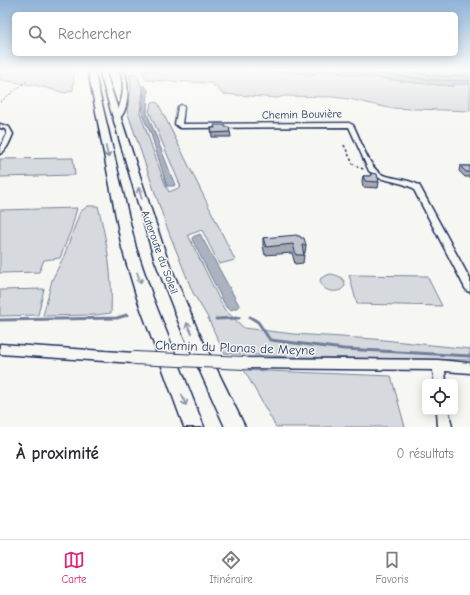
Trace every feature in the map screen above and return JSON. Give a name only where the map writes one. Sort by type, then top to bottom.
[{"type":"highway","points":[[95,90],[116,193],[131,254],[145,298],[194,427]]},
{"type":"highway","name":"Autoroute du Soleil","points":[[109,90],[151,232],[167,276],[235,427]]},
{"type":"street","points":[[118,117],[126,97],[126,90]]},
{"type":"street","name":"Chemin Bouvière","points":[[181,107],[178,124],[180,126],[349,125],[354,131],[372,170],[375,173]]},
{"type":"street","points":[[0,126],[7,128],[10,134],[6,144],[0,152]]},
{"type":"street","points":[[375,173],[380,176],[407,182],[416,187],[470,288]]},
{"type":"street","name":"Chemin du Planas de Meyne","points":[[0,349],[134,358],[245,363],[438,365],[470,368]]},
{"type":"street","points":[[438,365],[440,379]]},
{"type":"street","points":[[443,415],[445,427]]},
{"type":"path","points":[[0,102],[16,90]]},
{"type":"path","points":[[344,145],[353,165],[375,173]]},
{"type":"shaded area","points":[[54,90],[73,90],[65,93]]},
{"type":"shaded area","points":[[131,90],[143,90],[140,113],[169,192],[181,187],[149,111],[152,102],[158,103],[235,260],[219,264],[202,230],[188,235],[224,309],[244,328],[293,334],[374,339],[470,349],[470,360],[288,357],[224,353],[207,316],[193,293],[166,225],[127,111]]},
{"type":"shaded area","points":[[218,90],[470,90],[470,111],[389,108],[333,97],[283,96],[278,98],[223,94]]},
{"type":"shaded area","points":[[73,158],[75,175],[0,177],[0,159]]},
{"type":"shaded area","points":[[88,206],[98,206],[104,232],[109,259],[111,313],[95,315],[43,316],[52,280],[64,256],[80,212]]},
{"type":"shaded area","points":[[77,208],[71,230],[60,258],[44,260],[39,272],[0,273],[0,210]]},
{"type":"shaded area","points":[[330,274],[338,276],[344,280],[345,286],[341,290],[328,290],[323,287],[320,281],[321,278]]},
{"type":"shaded area","points":[[349,275],[427,276],[442,306],[357,304]]},
{"type":"shaded area","points":[[44,289],[38,315],[0,316],[0,290]]},
{"type":"shaded area","points":[[244,370],[391,376],[405,427],[276,427]]},
{"type":"water","points":[[144,90],[148,90],[147,113],[175,185],[174,186],[167,186],[151,134],[142,113]]},
{"type":"water","points":[[200,234],[239,307],[231,310],[226,307],[192,239]]},
{"type":"building","points":[[214,125],[225,125],[225,127],[229,127],[230,132],[212,133],[211,128],[215,128]]},
{"type":"building","points":[[460,166],[470,166],[470,172],[466,172]]},
{"type":"building","points":[[371,173],[377,174],[379,182],[365,181],[363,176],[371,176]]},
{"type":"building","points":[[297,235],[304,238],[306,245],[302,245],[304,255],[296,255],[293,244],[266,247],[263,238]]},
{"type":"waterway","points":[[0,320],[117,318],[127,315]]},
{"type":"waterway","points":[[250,317],[258,322],[270,340],[344,349],[470,356]]},
{"type":"waterway","points":[[216,319],[239,318]]}]
